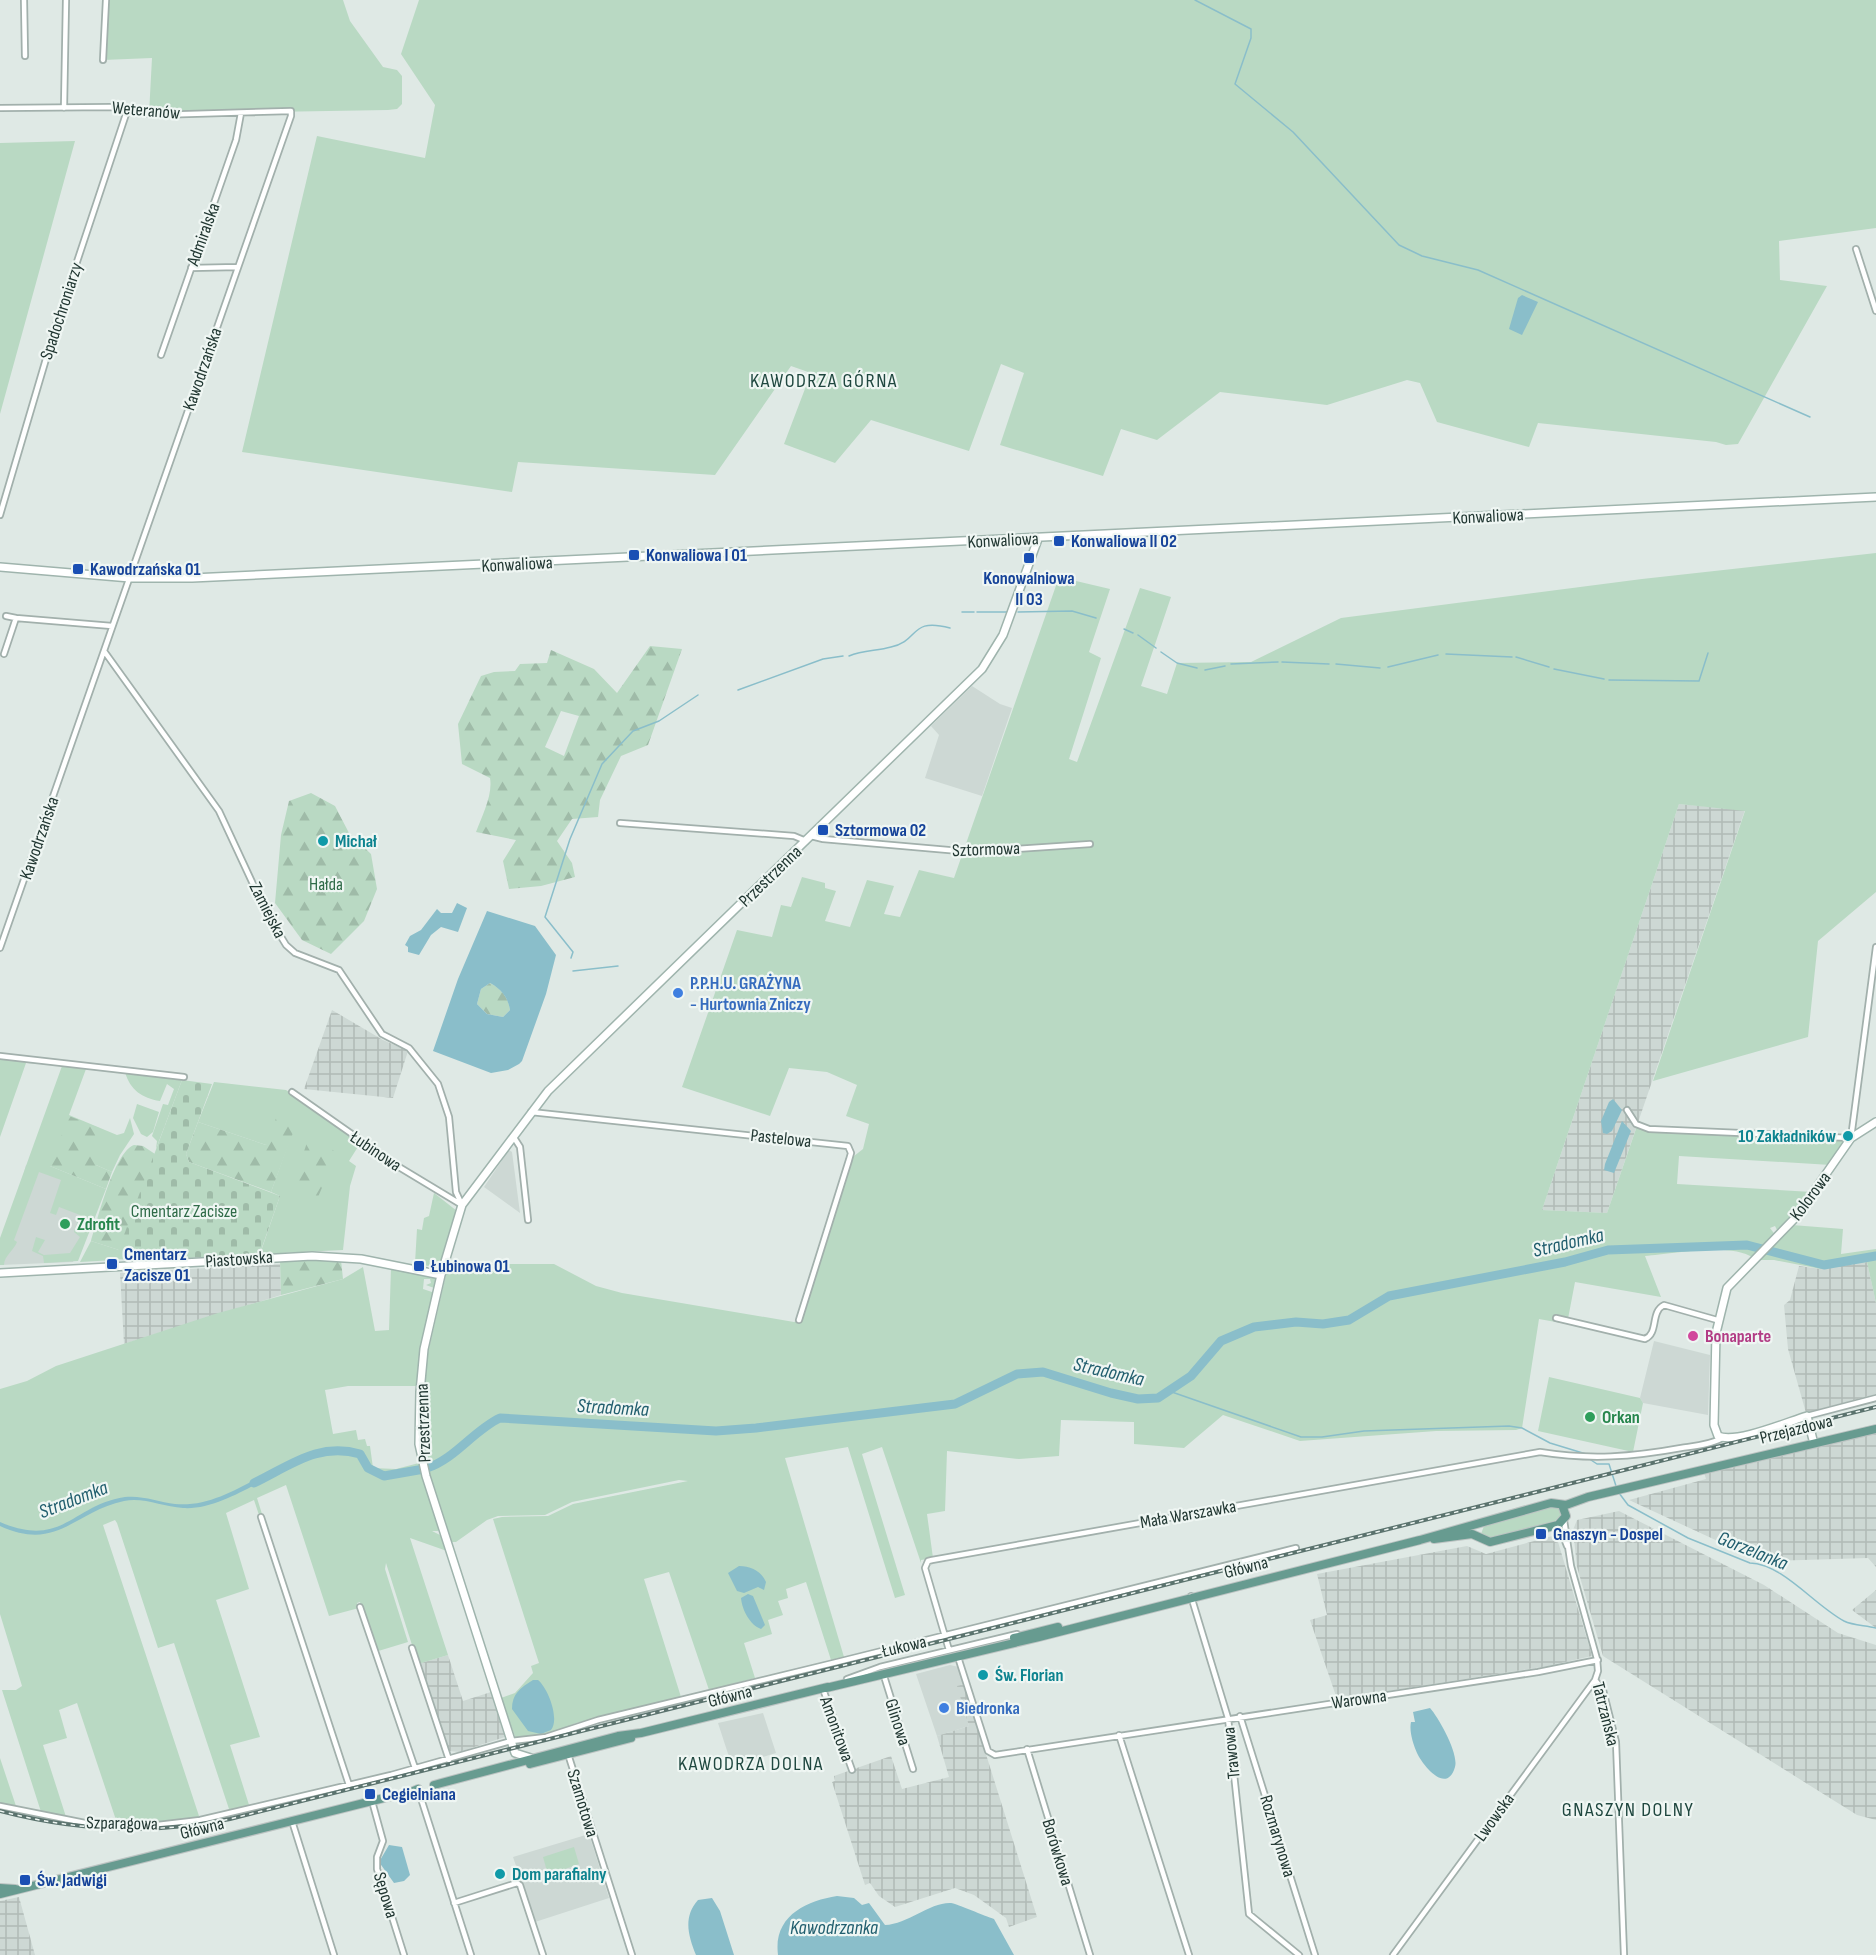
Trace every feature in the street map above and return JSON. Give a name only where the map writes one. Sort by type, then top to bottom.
[{"type":"main road","name":"Przejazdowa","points":[[1724,1465],[1813,1440],[1876,1426]]},
{"type":"main road","name":"Przejazdowa","points":[[1484,1522],[1551,1503],[1562,1505],[1876,1426]]},
{"type":"main road","name":"Przejazdowa","points":[[1553,1526],[1565,1516],[1606,1494]]},
{"type":"main road","points":[[1562,1505],[1565,1516]]},
{"type":"main road","points":[[1479,1536],[1484,1522]]},
{"type":"main road","name":"Główna","points":[[434,1785],[618,1736],[641,1733],[824,1688],[884,1676],[1484,1522]]},
{"type":"main road","name":"Główna","points":[[1420,1540],[1461,1534],[1479,1536],[1490,1542],[1553,1526]]},
{"type":"main road","name":"Główna","points":[[824,1688],[1043,1629],[1080,1624]]},
{"type":"main road","name":"Główna","points":[[0,1894],[396,1794],[404,1795],[434,1785],[628,1739],[641,1733]]},
{"type":"main road","name":"Główna","points":[[0,1888],[15,1889]]},
{"type":"street","points":[[24,0],[25,56]]},
{"type":"street","points":[[64,108],[66,0]]},
{"type":"street","points":[[103,60],[106,0]]},
{"type":"street","name":"Weteranów","points":[[0,108],[128,108],[155,115],[291,111]]},
{"type":"street","name":"Spadochroniarzy","points":[[0,515],[56,325],[128,108]]},
{"type":"street","name":"Kawodrzańska","points":[[1,945],[291,111]]},
{"type":"street","name":"Admiralska","points":[[160,355],[236,140],[241,113]]},
{"type":"street","points":[[1856,249],[1876,311]]},
{"type":"street","points":[[191,268],[238,267]]},
{"type":"street","name":"Konwaliowa","points":[[0,567],[130,578],[192,579],[1876,497]]},
{"type":"street","name":"Przestrzenna","points":[[514,1753],[421,1460],[421,1377],[441,1275],[462,1205],[531,1112],[563,1076],[990,658],[1003,635],[1038,539]]},
{"type":"street","points":[[6,616],[112,626]]},
{"type":"street","points":[[4,654],[16,618]]},
{"type":"street","name":"Zamiejska","points":[[104,651],[219,811],[266,912],[286,945],[295,953],[339,970],[382,1034],[409,1048],[438,1084],[449,1117],[456,1192],[462,1205]]},
{"type":"street","name":"Sztormowa","points":[[620,823],[794,836],[953,852],[1090,844]]},
{"type":"street","points":[[1627,1110],[1636,1124],[1649,1129],[1851,1138],[1876,947]]},
{"type":"street","points":[[0,1056],[184,1077]]},
{"type":"street","name":"Łubinowa","points":[[292,1092],[399,1167],[462,1205]]},
{"type":"street","name":"Pastelowa","points":[[531,1112],[848,1146],[851,1153],[799,1320]]},
{"type":"street","name":"Kolorowa","points":[[1722,1438],[1715,1432],[1718,1320],[1727,1288],[1770,1245],[1810,1199],[1851,1138],[1876,1122]]},
{"type":"street","points":[[513,1136],[520,1147],[528,1220]]},
{"type":"street","name":"Piastowska","points":[[0,1273],[321,1256],[361,1259],[441,1275]]},
{"type":"street","points":[[1556,1318],[1645,1339],[1650,1336],[1657,1311],[1664,1305],[1718,1320]]},
{"type":"street","points":[[1722,1438],[1762,1430],[1876,1398]]},
{"type":"street","points":[[1807,1416],[1813,1440]]},
{"type":"street","name":"Mała Warszawka","points":[[949,1650],[925,1568],[928,1561],[1540,1452],[1582,1458],[1635,1456],[1706,1444],[1722,1438]]},
{"type":"street","name":"Tatrzańska","points":[[1565,1516],[1568,1548]]},
{"type":"street","points":[[261,1517],[349,1785]]},
{"type":"street","name":"Tatrzańska","points":[[1553,1526],[1560,1530],[1568,1548],[1598,1660],[1594,1680],[1603,1690],[1616,1742],[1624,1955]]},
{"type":"street","name":"Łukowa","points":[[511,1741],[546,1737],[588,1722],[945,1634],[1027,1617],[1296,1548]]},
{"type":"street","name":"Trawowa","points":[[1191,1596],[1228,1718],[1248,1914],[1299,1955]]},
{"type":"street","points":[[360,1607],[415,1768]]},
{"type":"street","name":"Główna","points":[[847,1680],[880,1667],[1043,1629]]},
{"type":"street","points":[[411,1648],[449,1760]]},
{"type":"street","name":"Warowna","points":[[958,1657],[988,1751],[995,1755],[1538,1672],[1598,1660]]},
{"type":"street","name":"Glinowa","points":[[884,1676],[914,1769]]},
{"type":"street","name":"Lwowska","points":[[1393,1955],[1594,1680]]},
{"type":"street","name":"Amonitowa","points":[[824,1688],[852,1770]]},
{"type":"street","name":"Rozmarynowa","points":[[1240,1716],[1316,1955]]},
{"type":"street","points":[[1119,1735],[1189,1955]]},
{"type":"street","name":"Szparagowa","points":[[0,1806],[81,1823],[149,1826],[211,1818],[449,1760],[511,1741]]},
{"type":"street","name":"Borówkowa","points":[[1027,1749],[1090,1955]]},
{"type":"street","points":[[503,1765],[514,1753],[531,1758]]},
{"type":"street","name":"Szamotowa","points":[[568,1754],[632,1955]]},
{"type":"street","points":[[418,1789],[471,1955]]},
{"type":"street","name":"Sępowa","points":[[372,1801],[383,1841],[377,1857],[377,1869],[404,1955]]},
{"type":"street","points":[[292,1821],[334,1955]]},
{"type":"street","points":[[454,1903],[517,1883],[520,1885],[543,1955]]},
{"type":"shaded area","points":[[972,686],[1000,704],[1012,708],[982,796],[925,778],[939,735],[931,726]]},
{"type":"shaded area","points":[[1679,804],[1745,810],[1607,1213],[1542,1210]]},
{"type":"shaded area","points":[[332,1010],[383,1040],[408,1051],[393,1098],[304,1089]]},
{"type":"shaded area","points":[[509,1150],[512,1152],[520,1213],[484,1187]]},
{"type":"shaded area","points":[[26,1165],[103,1194],[73,1262],[0,1265]]},
{"type":"shaded area","points":[[1867,1262],[1876,1303],[1876,1394],[1806,1413],[1788,1349],[1784,1305],[1790,1300],[1799,1266],[1821,1269]]},
{"type":"shaded area","points":[[280,1264],[281,1295],[124,1344],[120,1273]]},
{"type":"shaded area","points":[[1654,1341],[1710,1355],[1708,1415],[1643,1403],[1640,1398]]},
{"type":"shaded area","points":[[1876,1424],[1876,1567],[1868,1558],[1773,1561],[1722,1543],[1629,1500],[1706,1479],[1703,1469]]},
{"type":"shaded area","points":[[1619,1511],[1764,1585],[1838,1633],[1876,1645],[1876,1820],[1857,1815],[1603,1656],[1577,1567],[1573,1530],[1577,1520]]},
{"type":"shaded area","points":[[1556,1535],[1592,1656],[1548,1666],[1337,1699],[1310,1620],[1327,1615],[1317,1574],[1467,1546],[1486,1554]]},
{"type":"shaded area","points":[[1876,1590],[1876,1628],[1852,1610]]},
{"type":"shaded area","points":[[448,1655],[463,1701],[491,1692],[505,1737],[459,1752],[449,1751],[421,1663]]},
{"type":"shaded area","points":[[950,1665],[959,1667],[964,1684],[958,1686],[969,1726],[937,1736],[916,1674]]},
{"type":"shaded area","points":[[964,1684],[1037,1917],[1009,1927],[1006,1918],[974,1895],[955,1888],[895,1907],[879,1896],[870,1883],[865,1885],[832,1782],[835,1781],[834,1776],[891,1756],[902,1789],[949,1777],[937,1736],[969,1726],[957,1686]]},
{"type":"shaded area","points":[[763,1713],[776,1753],[732,1766],[718,1723]]},
{"type":"shaded area","points":[[589,1834],[609,1898],[535,1922],[513,1857]]},
{"type":"shaded area","points":[[19,1897],[35,1955],[0,1955],[0,1901]]},
{"type":"green space","points":[[106,0],[343,0],[350,21],[383,67],[397,70],[402,76],[402,104],[397,109],[388,110],[149,114],[152,58],[103,60]]},
{"type":"green space","points":[[419,0],[1876,0],[1876,228],[1779,241],[1780,280],[1827,286],[1738,444],[1726,445],[1716,442],[1538,423],[1529,447],[1437,422],[1420,383],[1407,380],[1327,405],[1220,392],[1157,440],[1121,429],[1103,476],[1000,445],[1024,373],[1001,364],[969,451],[871,420],[835,463],[784,444],[811,373],[791,366],[715,475],[518,462],[512,492],[242,452],[317,136],[425,158],[435,105],[401,54]]},
{"type":"green space","points":[[75,141],[0,414],[0,143]]},
{"type":"green space","points":[[1876,553],[1876,892],[1818,941],[1808,1037],[1653,1081],[1745,811],[1679,804],[1542,1210],[1607,1213],[1637,1126],[1843,1140],[1845,1142],[1831,1165],[1679,1156],[1677,1184],[1812,1192],[1779,1234],[1775,1226],[1770,1228],[1776,1236],[1753,1258],[1743,1253],[1716,1250],[1645,1256],[1661,1297],[1575,1282],[1567,1324],[1539,1319],[1522,1428],[1516,1430],[1436,1431],[1300,1441],[1223,1415],[1184,1448],[1134,1444],[1134,1422],[1061,1420],[1059,1456],[1019,1459],[947,1451],[945,1511],[927,1514],[933,1558],[921,1560],[921,1563],[882,1447],[862,1454],[905,1595],[895,1598],[848,1447],[785,1458],[844,1657],[831,1660],[806,1582],[786,1589],[788,1598],[778,1601],[783,1615],[768,1620],[772,1634],[744,1643],[755,1678],[709,1690],[669,1572],[644,1579],[681,1697],[576,1723],[547,1735],[516,1739],[501,1698],[515,1693],[533,1673],[531,1666],[539,1663],[493,1519],[548,1516],[573,1504],[688,1481],[679,1480],[572,1502],[545,1515],[498,1516],[487,1520],[456,1542],[450,1542],[432,1488],[422,1442],[425,1366],[448,1266],[453,1264],[554,1264],[596,1286],[622,1293],[794,1322],[799,1320],[849,1160],[863,1149],[869,1124],[846,1116],[857,1085],[827,1072],[789,1068],[770,1116],[682,1087],[737,930],[772,937],[781,905],[791,907],[802,877],[825,883],[825,888],[836,891],[825,921],[850,927],[867,880],[894,886],[884,914],[900,917],[919,870],[954,878],[1059,577],[1110,589],[1089,652],[1101,658],[1069,759],[1077,762],[1140,588],[1171,597],[1141,686],[1167,694],[1177,663],[1251,662],[1341,618],[1642,579]]},
{"type":"green space","points":[[650,646],[682,649],[648,745],[621,756],[600,800],[598,817],[572,819],[557,841],[572,863],[575,877],[541,886],[509,889],[503,861],[516,840],[476,832],[488,798],[490,778],[462,764],[458,724],[481,676],[494,672],[515,671],[520,664],[547,663],[551,650],[594,669],[617,693]],"holes":[[[561,711],[579,716],[564,756],[545,747]]]},
{"type":"green space","name":"Hałda","points":[[311,793],[335,806],[349,833],[371,854],[377,889],[364,921],[331,954],[302,940],[275,903],[281,835],[289,801]]},
{"type":"green space","points":[[490,983],[501,990],[508,1001],[510,1010],[503,1017],[487,1014],[477,1004],[481,989]]},
{"type":"green space","points":[[0,1058],[56,1065],[26,1063],[0,1137]]},
{"type":"green space","points":[[62,1066],[96,1069],[86,1069],[69,1115],[117,1135],[124,1133],[130,1118],[134,1134],[112,1172],[96,1165],[50,1166],[106,1189],[78,1261],[44,1263],[43,1256],[32,1251],[36,1237],[45,1240],[38,1252],[44,1255],[70,1253],[80,1237],[74,1232],[80,1215],[59,1207],[56,1215],[50,1213],[61,1180],[39,1172],[14,1240],[17,1242],[4,1265],[0,1265],[0,1238]]},
{"type":"green space","points":[[125,1072],[182,1080],[156,1149],[157,1141],[152,1136],[163,1104],[168,1105],[174,1089],[167,1084],[160,1101],[148,1098],[130,1084]]},
{"type":"green space","name":"Cmentarz Zacisze","points":[[182,1080],[212,1084],[186,1154],[189,1162],[280,1196],[260,1253],[146,1261],[115,1259]]},
{"type":"green space","points":[[214,1082],[286,1090],[361,1142],[349,1161],[356,1166],[350,1186],[343,1250],[260,1254],[280,1196],[271,1192],[295,1125],[266,1145],[198,1122]]},
{"type":"green space","points":[[137,1104],[159,1112],[153,1132],[147,1137],[141,1134],[133,1118]]},
{"type":"green space","points":[[278,1113],[296,1125],[271,1192],[189,1162],[186,1154],[198,1122],[266,1145]]},
{"type":"green space","points":[[69,1116],[99,1128],[96,1165],[112,1172],[106,1189],[50,1166]]},
{"type":"green space","points":[[310,1134],[337,1153],[318,1197],[291,1189]]},
{"type":"green space","points":[[134,1145],[143,1146],[155,1154],[119,1250],[91,1241],[113,1173],[127,1150]]},
{"type":"green space","points":[[434,1193],[457,1211],[441,1267],[437,1268],[415,1263],[417,1229],[422,1230],[424,1218],[429,1216]]},
{"type":"green space","points":[[1792,1225],[1843,1229],[1841,1254],[1876,1249],[1876,1303],[1867,1262],[1821,1269],[1774,1260],[1757,1260]]},
{"type":"green space","points":[[91,1241],[119,1250],[115,1260],[80,1262]]},
{"type":"green space","points":[[280,1260],[341,1260],[343,1279],[281,1295]]},
{"type":"green space","points":[[363,1267],[375,1331],[389,1330],[391,1268],[434,1276],[437,1281],[434,1288],[426,1285],[431,1283],[430,1279],[424,1279],[423,1289],[435,1293],[418,1386],[348,1386],[325,1390],[333,1434],[356,1430],[358,1440],[365,1439],[367,1446],[370,1446],[373,1468],[396,1469],[419,1463],[440,1527],[438,1531],[432,1531],[442,1536],[447,1551],[410,1538],[448,1655],[418,1664],[386,1563],[385,1569],[408,1642],[375,1652],[360,1602],[357,1603],[359,1608],[329,1616],[286,1485],[257,1498],[262,1514],[259,1515],[254,1500],[226,1513],[249,1589],[216,1600],[260,1737],[230,1745],[250,1808],[230,1812],[174,1643],[158,1648],[115,1520],[103,1525],[200,1819],[149,1824],[117,1823],[77,1703],[59,1710],[67,1738],[43,1745],[67,1820],[42,1815],[2,1690],[16,1690],[22,1686],[0,1614],[0,1389],[27,1381],[56,1366],[218,1313],[343,1279]]},
{"type":"green space","name":"Orkan","points":[[1549,1377],[1640,1398],[1643,1403],[1633,1452],[1538,1431]]},
{"type":"green space","points":[[1551,1506],[1562,1509],[1562,1515],[1551,1524],[1494,1539],[1481,1534],[1484,1526]]},
{"type":"green space","points":[[0,1758],[17,1809],[0,1805]]},
{"type":"green space","points":[[574,1847],[579,1864],[548,1875],[543,1857]]},
{"type":"water","points":[[1522,295],[1538,302],[1522,335],[1509,329],[1518,298]]},
{"type":"water","points":[[457,903],[467,908],[458,932],[441,927],[431,935],[419,955],[408,952],[408,947],[405,945],[410,936],[421,930],[437,909],[441,913],[452,913]]},
{"type":"water","points":[[487,911],[535,926],[556,955],[546,994],[519,1064],[508,1070],[491,1073],[433,1051],[458,979]],"holes":[[[490,983],[501,991],[508,1001],[510,1010],[503,1017],[487,1014],[477,1004],[481,989]]]},
{"type":"water","points":[[1613,1099],[1622,1110],[1612,1131],[1607,1134],[1603,1133],[1601,1121],[1609,1102]]},
{"type":"water","points":[[1622,1121],[1631,1131],[1614,1173],[1604,1170]]},
{"type":"water","points":[[262,1476],[264,1480],[245,1490],[204,1506],[183,1508],[131,1500],[106,1506],[65,1527],[37,1535],[20,1533],[0,1526],[0,1522],[21,1529],[39,1531],[53,1528],[107,1501],[125,1497],[175,1504],[198,1503],[242,1487]]},
{"type":"water","points":[[739,1566],[758,1572],[766,1582],[764,1590],[758,1587],[744,1593],[737,1591],[728,1573]]},
{"type":"water","points":[[748,1594],[753,1596],[765,1625],[761,1629],[750,1621],[743,1607],[741,1598]]},
{"type":"water","points":[[533,1680],[538,1680],[542,1684],[552,1704],[553,1725],[551,1730],[541,1734],[528,1731],[512,1709],[513,1699],[518,1692]]},
{"type":"water","points":[[1430,1708],[1443,1728],[1454,1754],[1455,1767],[1447,1778],[1435,1775],[1424,1765],[1412,1738],[1411,1722],[1415,1722],[1413,1712]]},
{"type":"water","points":[[389,1845],[402,1847],[410,1875],[404,1881],[394,1883],[379,1862]]},
{"type":"water","name":"Kawodrzanka","points":[[837,1896],[854,1898],[862,1905],[869,1903],[885,1925],[902,1921],[935,1906],[954,1904],[994,1919],[1014,1955],[778,1955],[781,1930],[794,1913],[814,1902]]},
{"type":"water","points":[[712,1898],[720,1911],[734,1955],[696,1955],[688,1926],[690,1913],[698,1900]]},
{"type":"waterway","points":[[1195,0],[1251,29],[1251,38],[1235,84],[1293,132],[1399,245],[1422,256],[1478,270],[1810,417]]},
{"type":"waterway","points":[[1018,612],[1072,611],[1096,618]]},
{"type":"waterway","points":[[962,612],[974,612]]},
{"type":"waterway","points":[[977,612],[1007,612]]},
{"type":"waterway","points":[[849,656],[900,644],[928,625],[950,628]]},
{"type":"waterway","points":[[1124,629],[1133,633]]},
{"type":"waterway","points":[[1138,635],[1156,648]]},
{"type":"waterway","points":[[1161,652],[1177,663],[1197,668]]},
{"type":"waterway","points":[[1609,680],[1699,681],[1708,653]]},
{"type":"waterway","points":[[1446,654],[1512,657]]},
{"type":"waterway","points":[[1388,667],[1438,655]]},
{"type":"waterway","points":[[738,690],[823,659],[843,656]]},
{"type":"waterway","points":[[1516,657],[1549,667]]},
{"type":"waterway","points":[[1231,664],[1278,662]]},
{"type":"waterway","points":[[1282,662],[1329,664]]},
{"type":"waterway","points":[[1336,664],[1380,668]]},
{"type":"waterway","points":[[1205,670],[1225,666]]},
{"type":"waterway","points":[[1554,669],[1604,679]]},
{"type":"waterway","points":[[571,958],[573,952],[545,917],[570,839],[602,764],[633,731],[659,721],[698,695]]},
{"type":"waterway","points":[[573,971],[618,966]]},
{"type":"waterway","name":"Stradomka","points":[[427,1468],[447,1458],[500,1418],[716,1431],[756,1428],[955,1404],[1017,1374],[1043,1372],[1111,1393],[1138,1399],[1158,1398],[1191,1376],[1221,1341],[1254,1327],[1296,1322],[1323,1324],[1349,1320],[1389,1296],[1565,1262],[1608,1250],[1747,1245],[1824,1265],[1876,1256]]},
{"type":"waterway","points":[[1169,1391],[1301,1437],[1322,1437],[1364,1431],[1509,1426],[1522,1428],[1550,1443],[1586,1454]]},
{"type":"waterway","name":"Stradomka","points":[[254,1483],[306,1457],[331,1451],[360,1454],[368,1468],[384,1476],[424,1469]]},
{"type":"waterway","points":[[1588,1458],[1597,1464],[1609,1464],[1616,1486]]},
{"type":"waterway","name":"Gorzelanka","points":[[1619,1493],[1628,1505],[1688,1538],[1750,1563],[1774,1570],[1844,1621],[1876,1628]]},
{"type":"railway","points":[[0,1811],[86,1827],[143,1829],[230,1819],[1876,1407]]},
{"type":"place","name":"Konwaliowa II 02","points":[[1059,541]]},
{"type":"place","name":"Konwaliowa I 01","points":[[634,555]]},
{"type":"place","name":"Konowalniowa II 03","points":[[1029,558]]},
{"type":"place","name":"Kawodrzańska 01","points":[[78,569]]},
{"type":"place","name":"Sztormowa 02","points":[[823,830]]},
{"type":"place","name":"Michał","points":[[323,841]]},
{"type":"place","name":"P.P.H.U. GRAŻYNA - Hurtownia Zniczy","points":[[678,993]]},
{"type":"place","name":"10 Zakładników","points":[[1848,1136]]},
{"type":"place","name":"Zdrofit","points":[[65,1224]]},
{"type":"place","name":"Cmentarz Zacisze 01","points":[[112,1264]]},
{"type":"place","name":"Łubinowa 01","points":[[419,1266]]},
{"type":"place","name":"Bonaparte","points":[[1693,1336]]},
{"type":"place","name":"Orkan","points":[[1590,1417]]},
{"type":"place","name":"Gnaszyn - Dospel","points":[[1541,1534]]},
{"type":"place","name":"Św. Florian","points":[[983,1675]]},
{"type":"place","name":"Biedronka","points":[[944,1708]]},
{"type":"place","name":"Cegielniana","points":[[370,1794]]},
{"type":"place","name":"Dom parafialny","points":[[500,1874]]},
{"type":"place","name":"Św. Jadwigi","points":[[25,1880]]},
{"type":"district","name":"KAWODRZA GÓRNA","points":[[824,380]]},
{"type":"district","name":"KAWODRZA DOLNA","points":[[751,1763]]},
{"type":"district","name":"GNASZYN DOLNY","points":[[1628,1809]]}]
